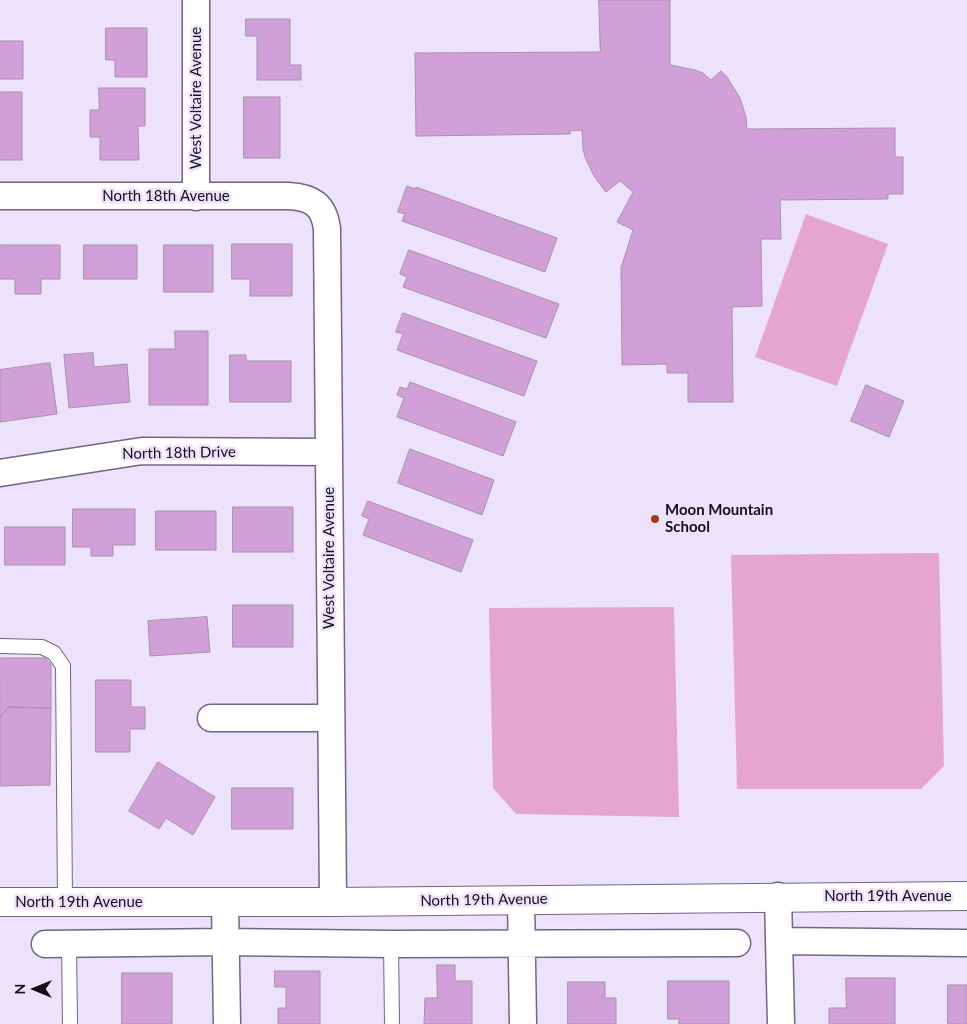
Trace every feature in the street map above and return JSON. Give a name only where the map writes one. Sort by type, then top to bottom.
[{"type":"main road","name":"North 19th Avenue","points":[[0,902],[333,902],[778,896],[967,896]]},
{"type":"street","name":"West Voltaire Avenue","points":[[196,0],[196,197]]},
{"type":"street","name":"North 18th Avenue","points":[[0,196],[299,197],[318,206],[325,215]]},
{"type":"street","name":"West Voltaire Avenue","points":[[325,215],[327,229],[333,902]]},
{"type":"street","name":"North 18th Drive","points":[[0,474],[123,453],[329,452]]},
{"type":"street","points":[[211,718],[330,718]]},
{"type":"street","points":[[778,896],[781,1024]]},
{"type":"street","points":[[522,900],[523,1024]]},
{"type":"street","points":[[225,902],[227,1024]]},
{"type":"street","points":[[780,941],[967,943]]},
{"type":"street","points":[[57,944],[225,942],[391,944],[737,943]]},
{"type":"lane","points":[[0,646],[42,647],[54,653],[62,666],[65,902]]},
{"type":"lane","points":[[57,944],[70,1024]]},
{"type":"lane","points":[[391,944],[392,1024]]},
{"type":"shaded area","points":[[806,214],[888,244],[837,386],[755,357]]},
{"type":"shaded area","points":[[939,553],[944,766],[921,789],[737,789],[731,555]]},
{"type":"shaded area","points":[[674,607],[679,817],[516,814],[493,788],[489,608]]},
{"type":"building","points":[[599,0],[670,0],[670,65],[695,70],[703,73],[711,80],[721,71],[740,98],[746,117],[747,129],[895,128],[895,157],[903,157],[903,194],[888,194],[888,199],[780,200],[781,239],[761,239],[762,306],[732,307],[733,402],[688,402],[688,373],[667,373],[667,364],[622,365],[621,268],[633,230],[617,222],[633,192],[620,181],[606,192],[593,174],[585,157],[582,130],[570,131],[570,134],[416,136],[415,53],[600,52]]},
{"type":"building","points":[[246,19],[290,19],[290,65],[301,65],[301,80],[257,80],[257,36],[246,36]]},
{"type":"building","points":[[106,28],[147,28],[147,77],[115,77],[115,60],[106,60]]},
{"type":"building","points":[[0,41],[23,41],[23,79],[0,79]]},
{"type":"building","points":[[99,88],[145,88],[145,126],[138,126],[139,160],[100,160],[100,137],[90,137],[90,110],[99,110]]},
{"type":"building","points":[[0,92],[22,92],[22,160],[0,160]]},
{"type":"building","points":[[244,97],[280,97],[280,158],[244,158]]},
{"type":"building","points":[[407,186],[415,189],[416,187],[557,238],[545,272],[402,221],[405,214],[398,212]]},
{"type":"building","points":[[232,244],[292,244],[292,296],[250,296],[250,279],[232,279]]},
{"type":"building","points":[[0,245],[60,245],[60,279],[41,279],[41,294],[15,294],[15,279],[0,279]]},
{"type":"building","points":[[84,245],[137,245],[137,279],[84,279]]},
{"type":"building","points":[[164,245],[213,245],[213,292],[164,292]]},
{"type":"building","points":[[409,250],[559,304],[546,338],[403,287],[407,277],[400,274]]},
{"type":"building","points":[[403,313],[537,361],[524,396],[397,350],[403,334],[396,332]]},
{"type":"building","points":[[175,331],[208,331],[208,405],[149,405],[149,349],[175,349]]},
{"type":"building","points":[[93,353],[94,367],[127,364],[130,402],[69,408],[64,355]]},
{"type":"building","points":[[230,355],[246,355],[246,361],[291,361],[291,402],[230,402]]},
{"type":"building","points":[[50,363],[57,414],[0,422],[0,370]]},
{"type":"building","points":[[410,382],[516,422],[503,456],[397,417],[404,398],[397,395],[400,387],[407,389]]},
{"type":"building","points":[[866,385],[904,401],[889,437],[851,421]]},
{"type":"building","points":[[410,449],[494,480],[482,515],[398,483]]},
{"type":"building","points":[[368,501],[473,540],[461,572],[363,535],[369,519],[362,516]]},
{"type":"building","points":[[233,507],[293,507],[293,552],[233,552]]},
{"type":"building","points":[[73,509],[135,509],[135,545],[113,545],[113,556],[91,556],[91,547],[73,547]]},
{"type":"building","points":[[156,511],[216,511],[216,550],[156,550]]},
{"type":"building","points":[[5,527],[65,527],[65,565],[5,565]]},
{"type":"building","points":[[233,605],[293,605],[293,647],[233,647]]},
{"type":"building","points":[[207,617],[210,652],[150,656],[148,621]]},
{"type":"building","points":[[0,658],[45,658],[51,664],[51,708],[9,707],[0,717]]},
{"type":"building","points":[[96,680],[131,680],[131,707],[145,707],[145,729],[130,729],[130,752],[96,752]]},
{"type":"building","points":[[9,707],[51,708],[50,785],[0,786],[0,717]]},
{"type":"building","points":[[158,762],[215,797],[193,835],[166,818],[159,829],[129,811]]},
{"type":"building","points":[[232,788],[293,788],[293,829],[232,829]]},
{"type":"building","points":[[437,965],[455,965],[455,981],[472,981],[472,1024],[424,1024],[425,998],[437,998]]},
{"type":"building","points":[[275,971],[320,971],[320,1024],[278,1024],[278,1008],[286,1008],[286,987],[275,987]]},
{"type":"building","points":[[122,973],[172,973],[172,1024],[122,1024]]},
{"type":"building","points":[[846,978],[895,978],[895,1024],[829,1024],[829,1008],[846,1008]]},
{"type":"building","points":[[668,981],[729,981],[729,1024],[679,1024],[679,1019],[668,1019]]},
{"type":"building","points":[[568,982],[605,982],[605,998],[616,998],[616,1024],[568,1024]]},
{"type":"building","points":[[948,985],[967,985],[967,1024],[948,1024]]},
{"type":"place","name":"Moon Mountain School","points":[[655,519]]}]
